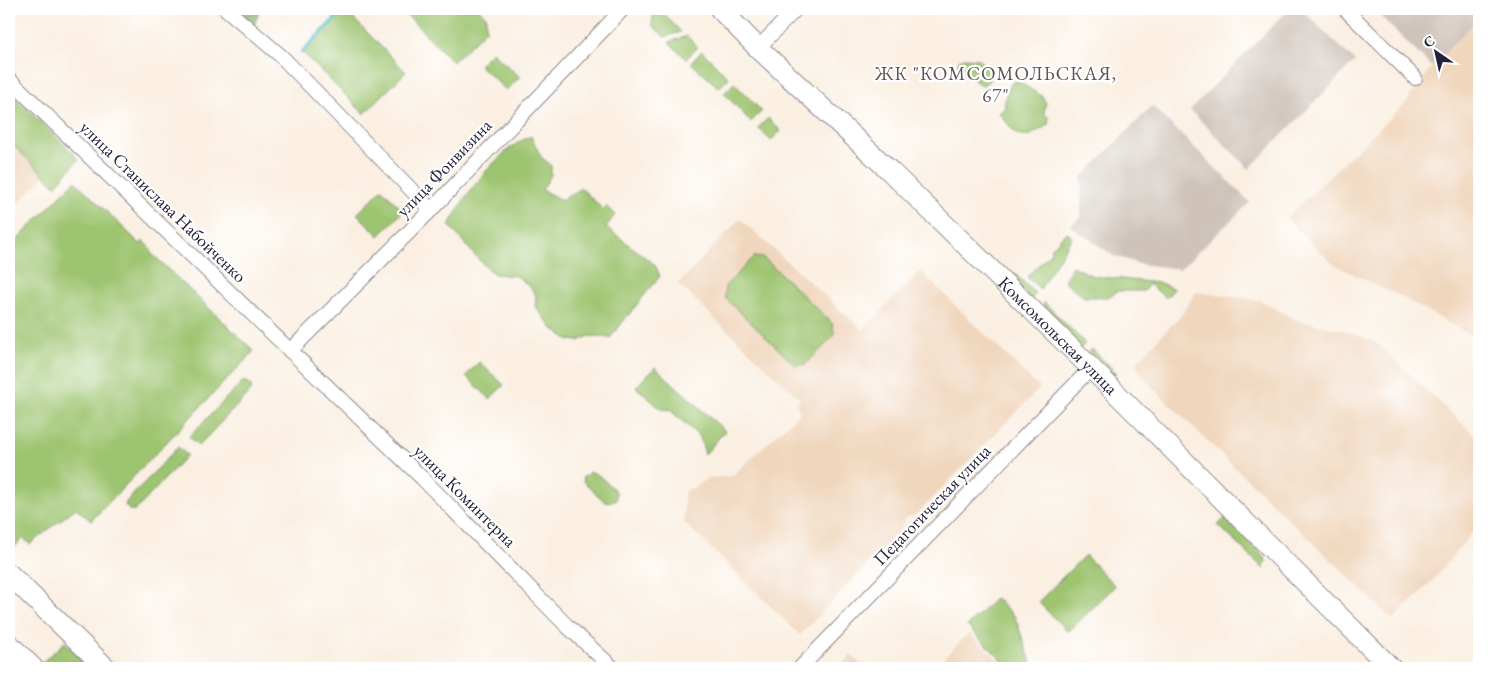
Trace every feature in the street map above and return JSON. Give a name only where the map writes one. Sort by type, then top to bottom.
[{"type":"main road","name":"Комсомольская улица","points":[[720,9],[758,48],[890,171],[1091,368],[1391,668]]},
{"type":"main road","points":[[9,574],[106,668]]},
{"type":"main road","points":[[9,644],[34,668]]},
{"type":"street","points":[[226,9],[281,56],[431,210]]},
{"type":"street","name":"улица Фонвизина","points":[[290,351],[431,210],[623,9]]},
{"type":"street","points":[[758,48],[796,9]]},
{"type":"street","points":[[1345,9],[1416,78]]},
{"type":"street","name":"улица Станислава Набойченко","points":[[9,80],[290,351]]},
{"type":"street","name":"улица Коминтерна","points":[[290,351],[422,478],[566,624],[613,668]]},
{"type":"street","name":"Педагогическая улица","points":[[800,668],[1091,368]]},
{"type":"shaded area","points":[[1289,9],[1301,9],[1355,61],[1249,169],[1190,110]]},
{"type":"shaded area","points":[[1373,9],[1479,9],[1479,17],[1432,67]]},
{"type":"shaded area","points":[[1479,17],[1479,340],[1411,302],[1333,264],[1286,218],[1410,99],[1409,97],[1432,67]]},
{"type":"shaded area","points":[[1152,106],[1250,202],[1180,269],[1140,264],[1114,256],[1070,226],[1081,217],[1082,177]]},
{"type":"shaded area","points":[[9,113],[59,162],[9,212]]},
{"type":"shaded area","points":[[740,219],[863,330],[920,271],[1040,388],[918,513],[906,518],[900,530],[800,635],[684,522],[684,493],[708,478],[732,476],[800,413],[796,404],[800,399],[678,284]]},
{"type":"shaded area","points":[[1196,292],[1260,300],[1296,320],[1346,331],[1374,341],[1479,439],[1479,524],[1436,577],[1393,620],[1157,392],[1137,369],[1137,362],[1181,315]]},
{"type":"shaded area","points":[[969,633],[1007,668],[934,668]]},
{"type":"shaded area","points":[[851,655],[865,668],[839,668]]},
{"type":"green space","points":[[231,9],[257,9],[259,12],[253,29]]},
{"type":"green space","points":[[403,9],[478,9],[486,16],[486,30],[453,62]]},
{"type":"green space","points":[[654,9],[659,9],[681,32],[664,37],[652,25]]},
{"type":"green space","points":[[345,10],[406,72],[364,114],[302,52]]},
{"type":"green space","points":[[687,36],[698,47],[686,59],[669,42]]},
{"type":"green space","points":[[702,51],[729,78],[719,88],[691,63]]},
{"type":"green space","points":[[492,52],[520,77],[506,90],[479,65]]},
{"type":"green space","points":[[964,58],[978,59],[990,70],[989,81],[981,86],[958,65],[959,60]]},
{"type":"green space","points":[[1017,81],[1042,96],[1046,103],[1044,113],[1049,118],[1048,125],[1029,136],[1016,134],[999,113],[1004,109],[1006,95],[1012,82]]},
{"type":"green space","points":[[734,83],[762,111],[751,122],[724,93]]},
{"type":"green space","points":[[9,91],[79,159],[55,186],[9,141]]},
{"type":"green space","points":[[768,118],[781,131],[771,141],[758,128]]},
{"type":"green space","points":[[531,136],[541,157],[551,165],[551,175],[542,190],[562,200],[581,188],[603,209],[606,206],[615,215],[606,227],[655,265],[660,276],[610,338],[589,336],[579,341],[569,340],[552,328],[535,306],[536,296],[531,288],[517,276],[494,274],[477,258],[449,225],[464,200],[495,162],[519,142]]},
{"type":"green space","points":[[75,181],[140,244],[143,241],[152,250],[150,252],[254,351],[91,521],[76,508],[30,544],[23,538],[10,552],[9,248]]},
{"type":"green space","points":[[382,189],[404,211],[379,236],[357,214]]},
{"type":"green space","points":[[1066,232],[1072,237],[1040,289],[1027,277],[1051,252],[1051,249]]},
{"type":"green space","points":[[754,257],[764,258],[832,323],[835,335],[806,364],[795,365],[725,298],[725,286]]},
{"type":"green space","points":[[1072,266],[1093,276],[1160,283],[1174,289],[1166,298],[1149,284],[1144,291],[1118,291],[1108,297],[1084,297],[1064,281]]},
{"type":"green space","points":[[1014,273],[1036,294],[1030,300],[1011,276]]},
{"type":"green space","points":[[1044,302],[1085,343],[1080,349],[1044,312]]},
{"type":"green space","points":[[1092,349],[1117,373],[1110,376],[1086,354]]},
{"type":"green space","points":[[479,362],[504,385],[490,399],[466,376]]},
{"type":"green space","points":[[655,367],[725,431],[705,454],[700,437],[670,410],[661,409],[636,387]]},
{"type":"green space","points":[[242,382],[248,382],[251,385],[251,391],[198,446],[189,437]]},
{"type":"green space","points":[[178,447],[187,455],[136,510],[129,510],[125,505],[127,501]]},
{"type":"green space","points":[[590,472],[597,474],[616,491],[616,500],[605,502],[584,482],[583,477]]},
{"type":"green space","points":[[1226,517],[1265,557],[1264,569],[1218,525]]},
{"type":"green space","points":[[1085,555],[1115,586],[1068,632],[1038,602]]},
{"type":"green space","points":[[996,598],[1015,617],[1033,668],[1010,668],[967,626]]},
{"type":"green space","points":[[65,642],[92,668],[42,668],[39,665]]},
{"type":"waterway","points":[[302,52],[344,10]]},
{"type":"district","name":"ЖК \"КОМСОМОЛЬСКАЯ, 67\"","points":[[996,84]]}]
